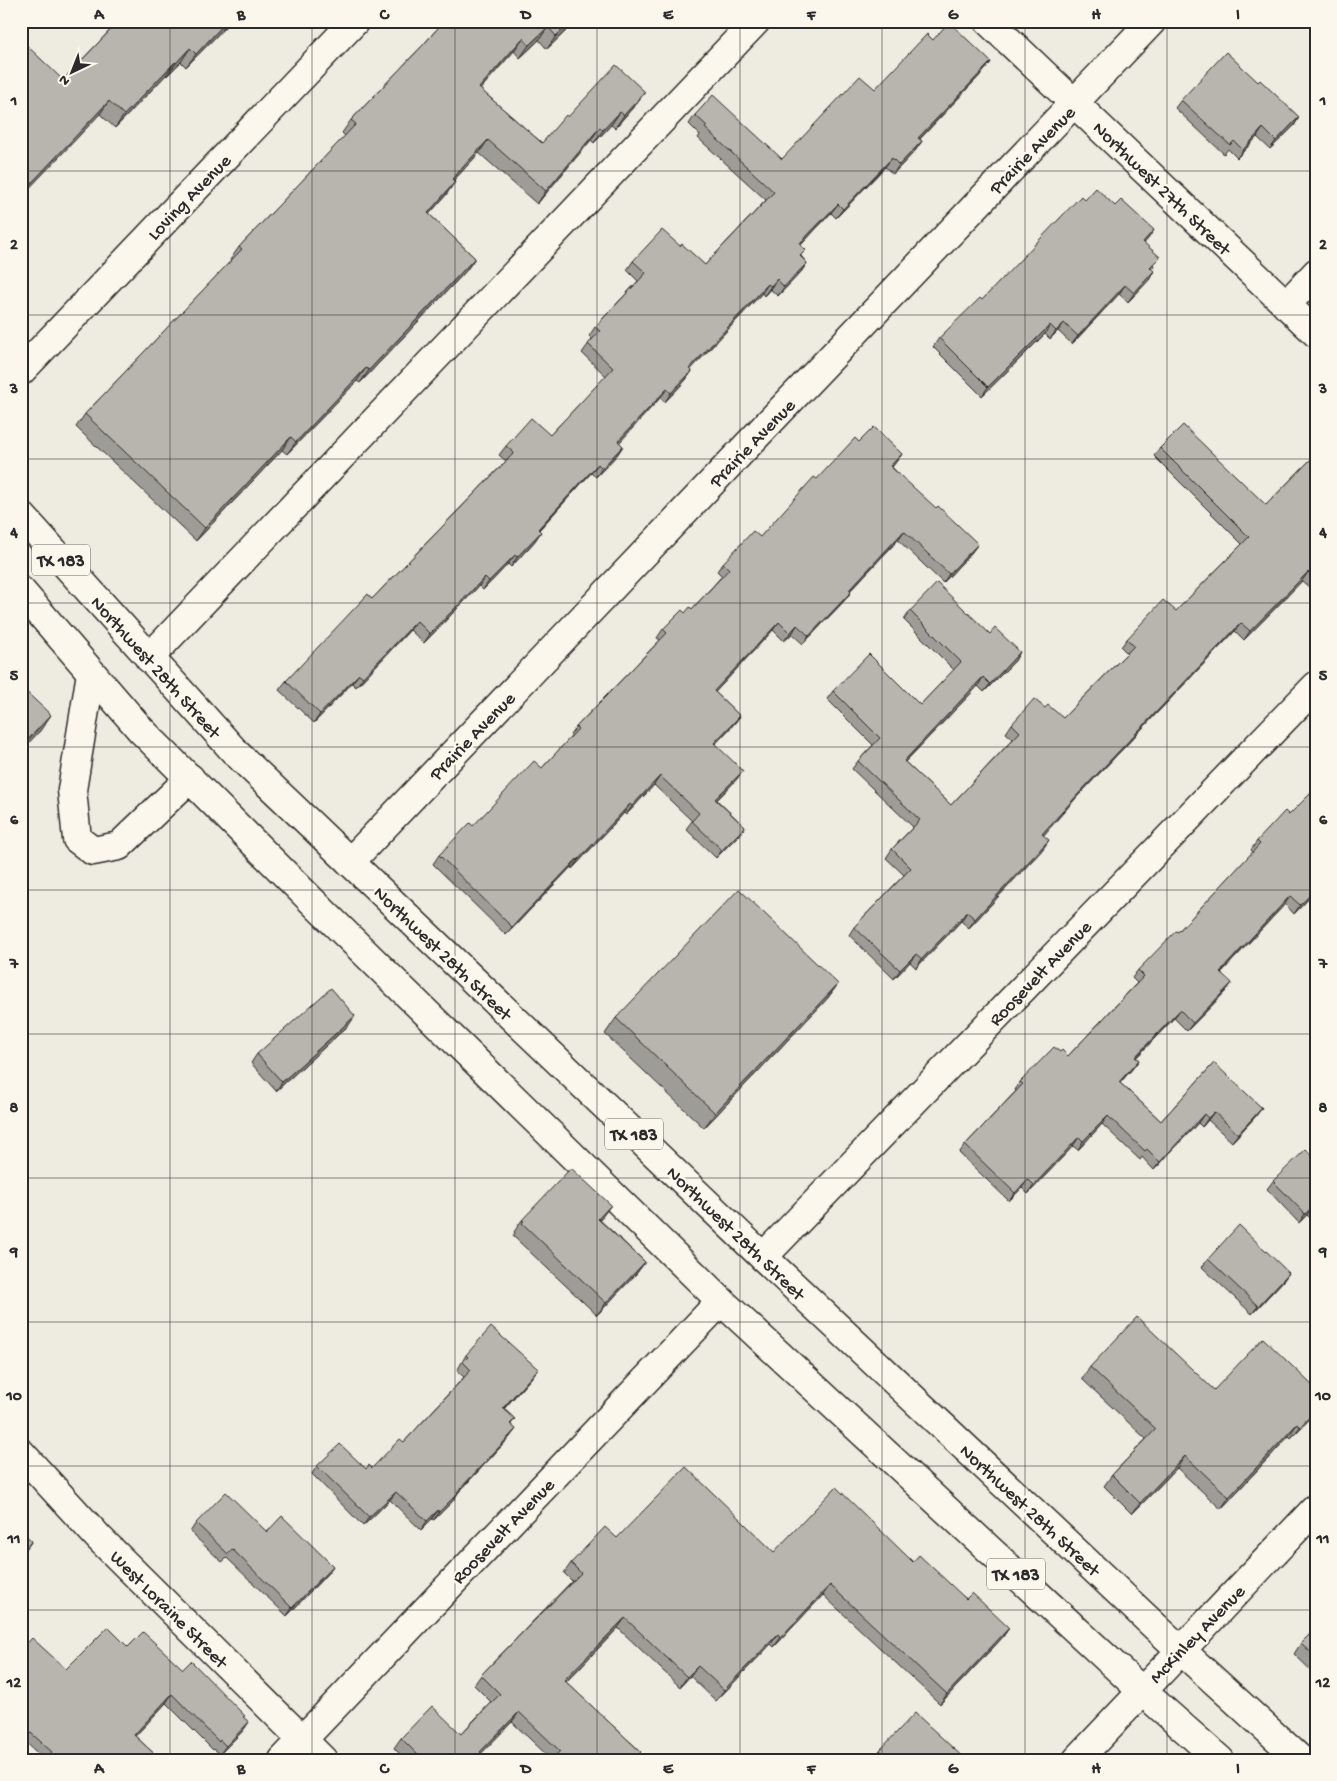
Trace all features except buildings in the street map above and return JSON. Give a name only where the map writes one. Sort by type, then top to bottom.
[{"type":"street","name":"Loving Avenue","points":[[21,370],[355,21]]},
{"type":"street","points":[[149,658],[756,21]]},
{"type":"street","name":"Northwest 27th Street","points":[[988,21],[1316,333]]},
{"type":"street","name":"Prairie Avenue","points":[[350,862],[1152,21]]},
{"type":"street","points":[[1286,305],[1316,273]]},
{"type":"street","name":"Northwest 28th Street","points":[[21,515],[236,753],[763,1257],[1180,1649],[1302,1760]]},
{"type":"street","name":"TX 183","points":[[21,591],[141,730],[312,901],[721,1301],[1142,1691],[1220,1760]]},
{"type":"street","points":[[91,673],[72,790],[77,839],[93,852],[119,846],[190,778]]},
{"type":"street","name":"Roosevelt Avenue","points":[[763,1257],[1316,686]]},
{"type":"street","name":"Roosevelt Avenue","points":[[283,1760],[721,1301]]},
{"type":"street","name":"West Loraine Street","points":[[21,1453],[100,1538],[323,1760]]},
{"type":"street","name":"McKinley Avenue","points":[[1077,1760],[1180,1649],[1316,1508]]}]
